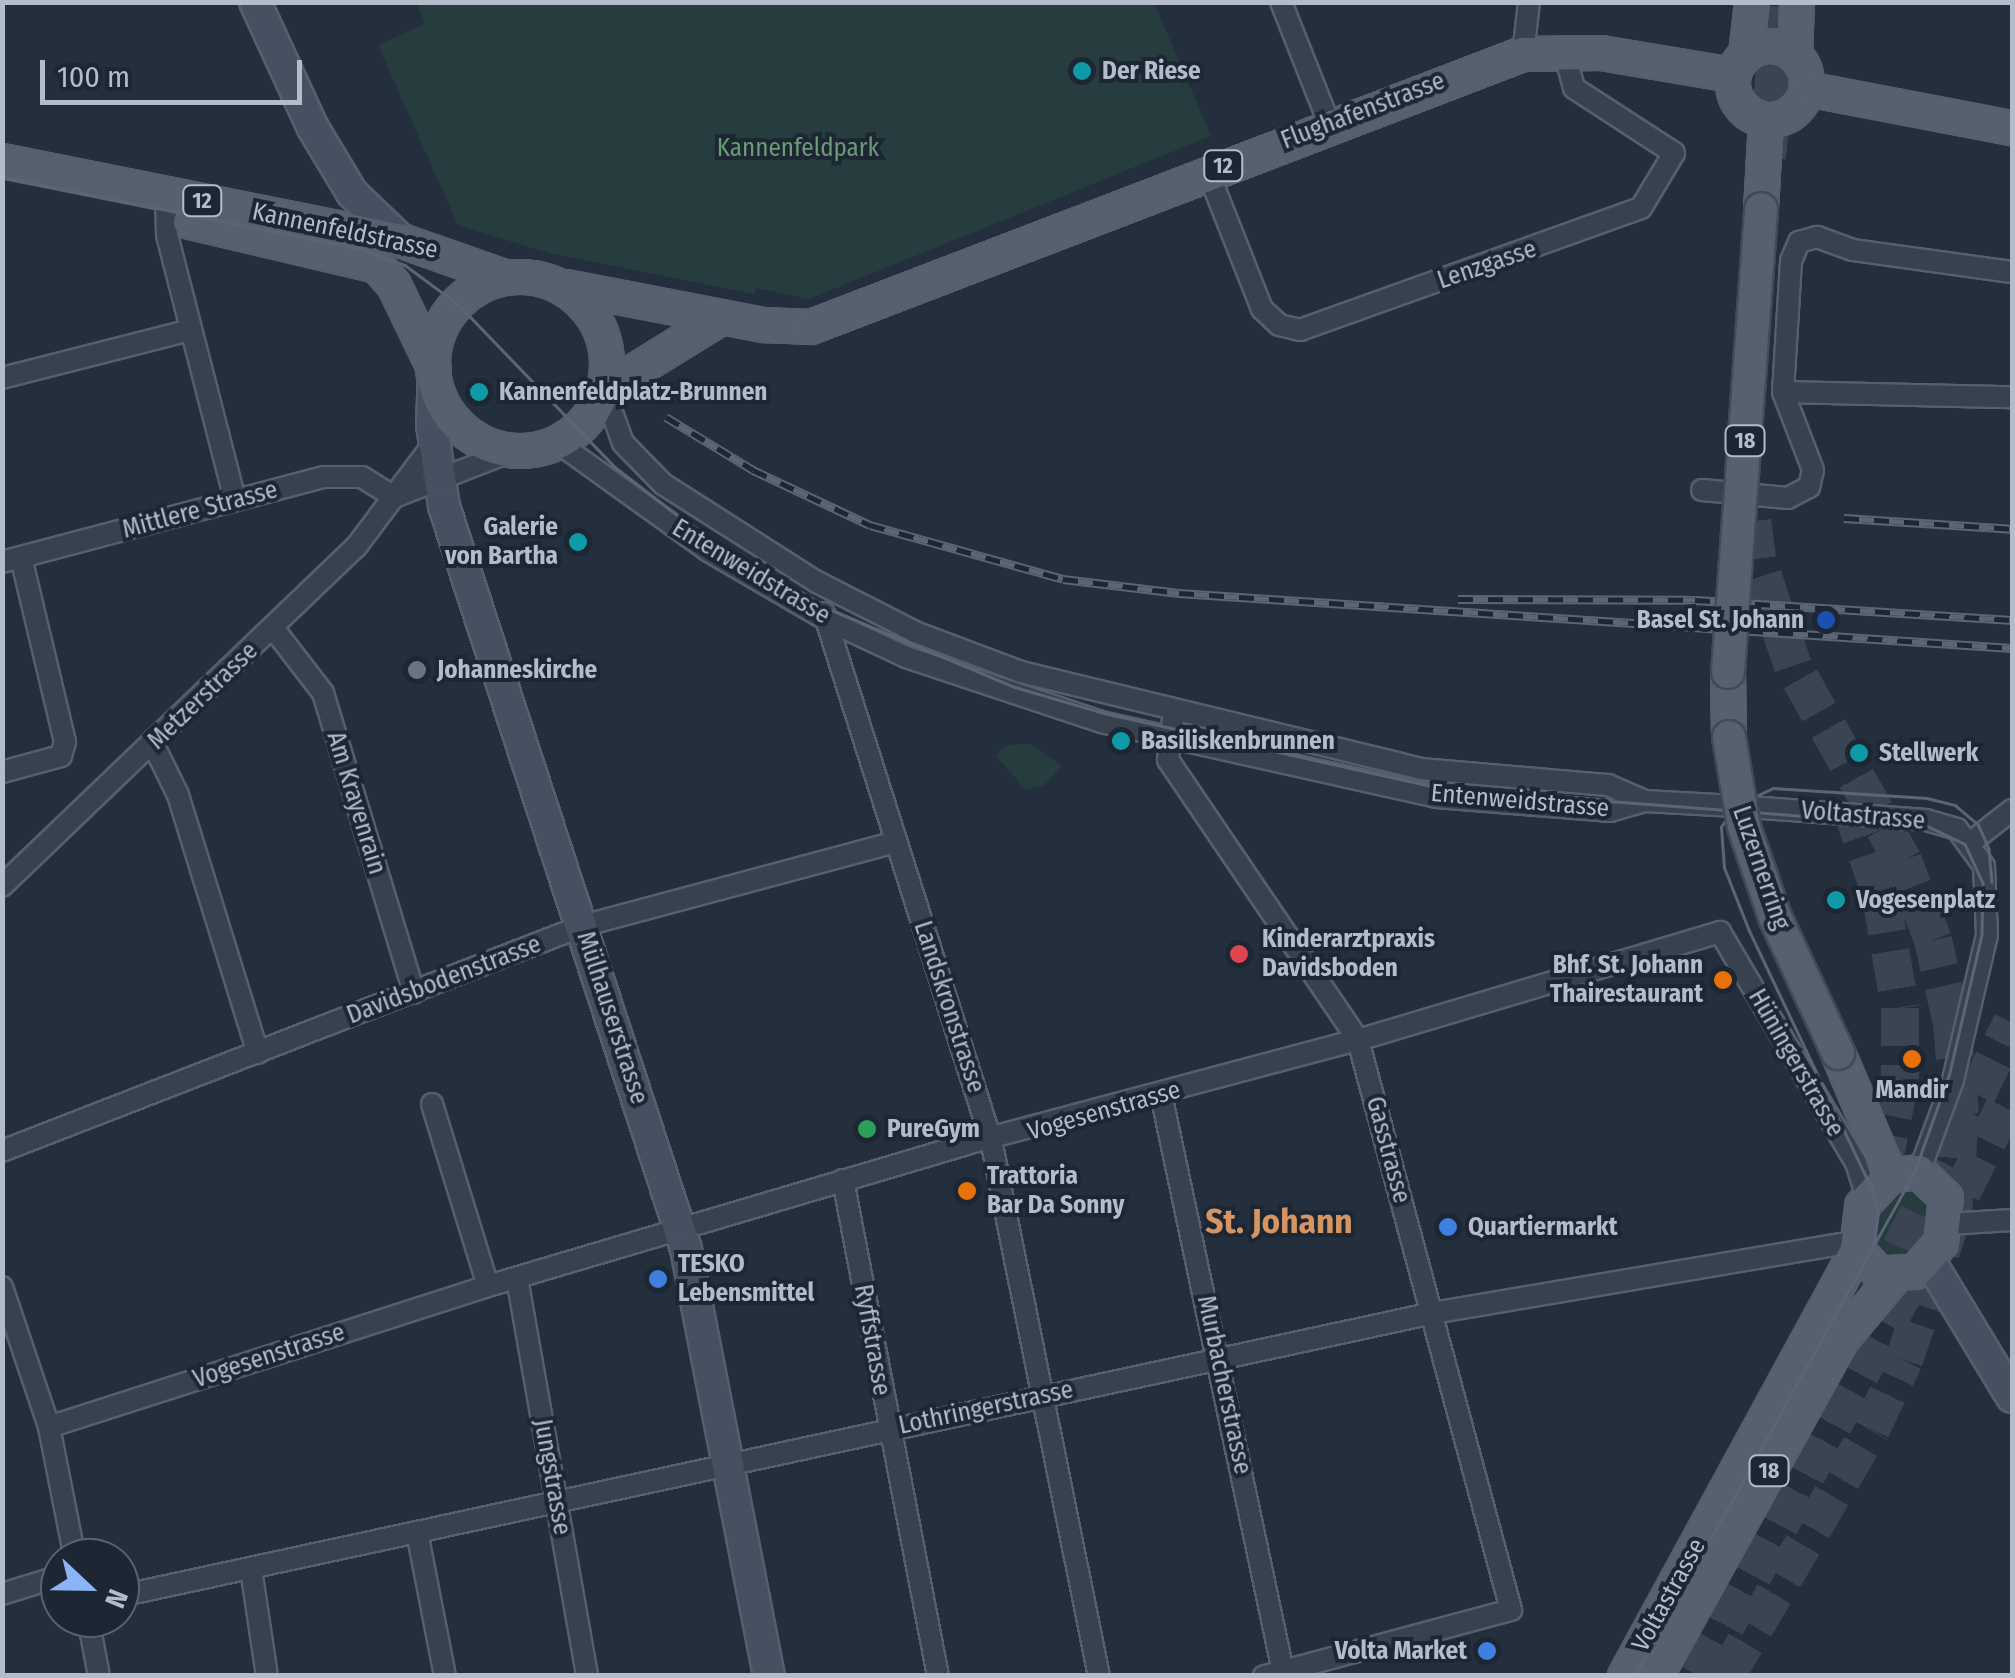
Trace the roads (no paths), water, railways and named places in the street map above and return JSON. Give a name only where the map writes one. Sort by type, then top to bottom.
[{"type":"main road","points":[[1752,2],[1736,99],[1766,120],[1788,116],[1807,90]]},
{"type":"main road","points":[[1797,2],[1795,55],[1807,90]]},
{"type":"main road","name":"12","points":[[1740,64],[1766,46],[1795,55]]},
{"type":"main road","name":"Flughafenstrasse","points":[[566,288],[722,317],[811,327],[1329,123],[1523,54],[1564,50],[1740,64]]},
{"type":"main road","points":[[1807,90],[2012,128]]},
{"type":"main road","name":"Luzernerring","points":[[1766,120],[1729,737],[1744,827],[1768,899],[1892,1182]]},
{"type":"main road","name":"Kannenfeldstrasse","points":[[2,161],[368,260],[394,285],[434,368]]},
{"type":"main road","name":"Kannenfeldstrasse","points":[[2,184],[347,230],[402,241],[507,278]]},
{"type":"main road","points":[[604,390],[604,338],[566,288],[507,278],[479,289],[452,312],[438,339],[434,368],[455,427],[480,444],[512,451],[554,440],[580,422],[604,390],[722,317]]},
{"type":"main road","name":"18","points":[[1856,1246],[1892,1182],[1943,1192],[1947,1224]]},
{"type":"main road","points":[[1929,1260],[1947,1224]]},
{"type":"main road","points":[[1856,1246],[1874,1271],[1895,1276]]},
{"type":"main road","name":"Voltastrasse","points":[[1625,1676],[1856,1246]]},
{"type":"main road","name":"18","points":[[1895,1276],[1929,1260]]},
{"type":"main road","name":"Voltastrasse","points":[[1656,1676],[1840,1342],[1895,1276]]},
{"type":"street","points":[[255,2],[313,128],[347,230],[368,260]]},
{"type":"street","points":[[1281,2],[1329,123]]},
{"type":"street","points":[[1523,54],[1530,2]]},
{"type":"street","name":"Lenzgasse","points":[[1208,172],[1262,309],[1279,324],[1300,330],[1641,208],[1674,153],[1574,88],[1564,72],[1564,50]]},
{"type":"street","points":[[313,128],[357,200],[402,241]]},
{"type":"street","points":[[164,205],[190,330],[235,500]]},
{"type":"street","points":[[1702,490],[1774,498],[1809,487],[1813,470],[1783,392],[1791,260],[1799,242],[1817,237],[1853,250],[2012,272]]},
{"type":"street","points":[[2,378],[190,330]]},
{"type":"street","name":"Mülhauserstrasse","points":[[434,368],[434,443],[439,482],[680,1228],[769,1676]]},
{"type":"street","name":"Entenweidstrasse","points":[[604,390],[623,443],[642,466],[720,524],[816,582],[916,632],[1021,672],[1174,712],[1421,769],[1608,785],[1645,801]]},
{"type":"street","points":[[1783,392],[2012,397]]},
{"type":"street","name":"Entenweidstrasse","points":[[554,440],[708,550],[825,619],[1012,696],[1168,737],[1436,797],[1610,811],[1645,801]]},
{"type":"street","name":"Metzerstrasse","points":[[2,886],[356,547],[434,443]]},
{"type":"street","points":[[394,498],[512,451]]},
{"type":"street","name":"Mittlere Strasse","points":[[12,560],[344,475],[375,482],[394,498]]},
{"type":"street","points":[[2,772],[60,756],[65,742],[12,560]]},
{"type":"street","name":"Landskronstrasse","points":[[816,582],[991,1140],[1099,1676]]},
{"type":"street","name":"Am Krayenrain","points":[[273,628],[323,693],[414,992]]},
{"type":"street","points":[[1168,737],[1174,712]]},
{"type":"street","name":"Gasstrasse","points":[[1168,737],[1172,766],[1358,1040],[1511,1610],[1278,1674]]},
{"type":"street","points":[[153,744],[178,795],[258,1053]]},
{"type":"street","name":"Voltastrasse","points":[[1645,801],[1926,820],[1971,842]]},
{"type":"street","points":[[1892,1182],[1957,1064],[1988,935],[1986,874],[1971,842],[2012,810]]},
{"type":"street","name":"Davidsbodenstrasse","points":[[2,1152],[582,926],[896,842]]},
{"type":"street","name":"Vogesenstrasse","points":[[50,1427],[680,1228],[1358,1040],[1720,932]]},
{"type":"street","name":"Hüningerstrasse","points":[[1720,932],[1856,1163],[1892,1182]]},
{"type":"street","name":"Murbacherstrasse","points":[[1161,1094],[1218,1359],[1278,1674]]},
{"type":"street","points":[[432,1104],[488,1286]]},
{"type":"street","name":"Ryffstrasse","points":[[843,1180],[938,1676]]},
{"type":"street","points":[[1947,1224],[2012,1220]]},
{"type":"street","name":"Lothringerstrasse","points":[[140,1592],[1433,1313],[1856,1246]]},
{"type":"street","points":[[1929,1260],[2012,1397]]},
{"type":"street","name":"Jungstrasse","points":[[516,1278],[587,1676]]},
{"type":"street","points":[[2,1287],[50,1427],[70,1538]]},
{"type":"street","points":[[418,1532],[444,1676]]},
{"type":"street","points":[[250,1569],[267,1676]]},
{"type":"street","points":[[2,1594],[40,1582]]},
{"type":"street","points":[[92,1638],[99,1676]]},
{"type":"tunnel","points":[[1767,158],[1781,2]]},
{"type":"tunnel","points":[[1726,1676],[1871,1429],[1904,1360],[1953,1215],[1960,1115],[1952,1023],[1933,940],[1903,861],[1793,666],[1757,559],[1748,487]]},
{"type":"tunnel","points":[[1849,801],[1881,895],[1900,1008],[1900,1079],[1879,1187]]},
{"type":"tunnel","points":[[1876,1299],[2012,1023]]},
{"type":"tunnel","points":[[1962,1192],[2012,1092]]},
{"type":"tunnel","points":[[1699,1676],[1911,1279]]},
{"type":"tram line","points":[[2,177],[358,248],[405,265],[459,305],[615,467],[712,542],[822,606],[1015,687],[1104,713],[1440,788],[1925,825],[1965,844],[1983,883],[1982,935],[1950,1073],[1915,1172],[1635,1676]]},
{"type":"tram line","points":[[1873,1245],[1878,1215],[1872,1190],[1749,931],[1724,868],[1721,827],[1735,806],[1773,788],[1927,798],[1955,805],[1978,824],[1989,849],[1992,882]]},
{"type":"railway","points":[[666,417],[753,470],[870,525],[1063,579],[1179,593],[2012,648]]},
{"type":"railway","points":[[1844,518],[2012,529]]},
{"type":"railway","points":[[1458,599],[1695,600],[2012,620]]},
{"type":"place","name":"Der Riese","points":[[1082,71]]},
{"type":"place","name":"Kannenfeldplatz-Brunnen","points":[[479,392]]},
{"type":"place","name":"Galerie von Bartha","points":[[578,542]]},
{"type":"place","name":"Basel St. Johann","points":[[1826,620]]},
{"type":"place","name":"Johanneskirche","points":[[417,670]]},
{"type":"place","name":"Basiliskenbrunnen","points":[[1121,741]]},
{"type":"place","name":"Stellwerk","points":[[1859,753]]},
{"type":"place","name":"Vogesenplatz","points":[[1836,900]]},
{"type":"place","name":"Kinderarztpraxis Davidsboden","points":[[1239,954]]},
{"type":"place","name":"Bhf. St. Johann Thairestaurant","points":[[1723,980]]},
{"type":"place","name":"Mandir","points":[[1912,1059]]},
{"type":"place","name":"PureGym","points":[[867,1129]]},
{"type":"place","name":"Trattoria Bar Da Sonny","points":[[967,1191]]},
{"type":"place","name":"Quartiermarkt","points":[[1448,1227]]},
{"type":"place","name":"TESKO Lebensmittel","points":[[658,1279]]},
{"type":"place","name":"Volta Market","points":[[1487,1651]]},
{"type":"district","name":"St. Johann","points":[[1279,1221]]},
{"type":"park label","name":"Kannenfeldpark","points":[[798,148]]}]
